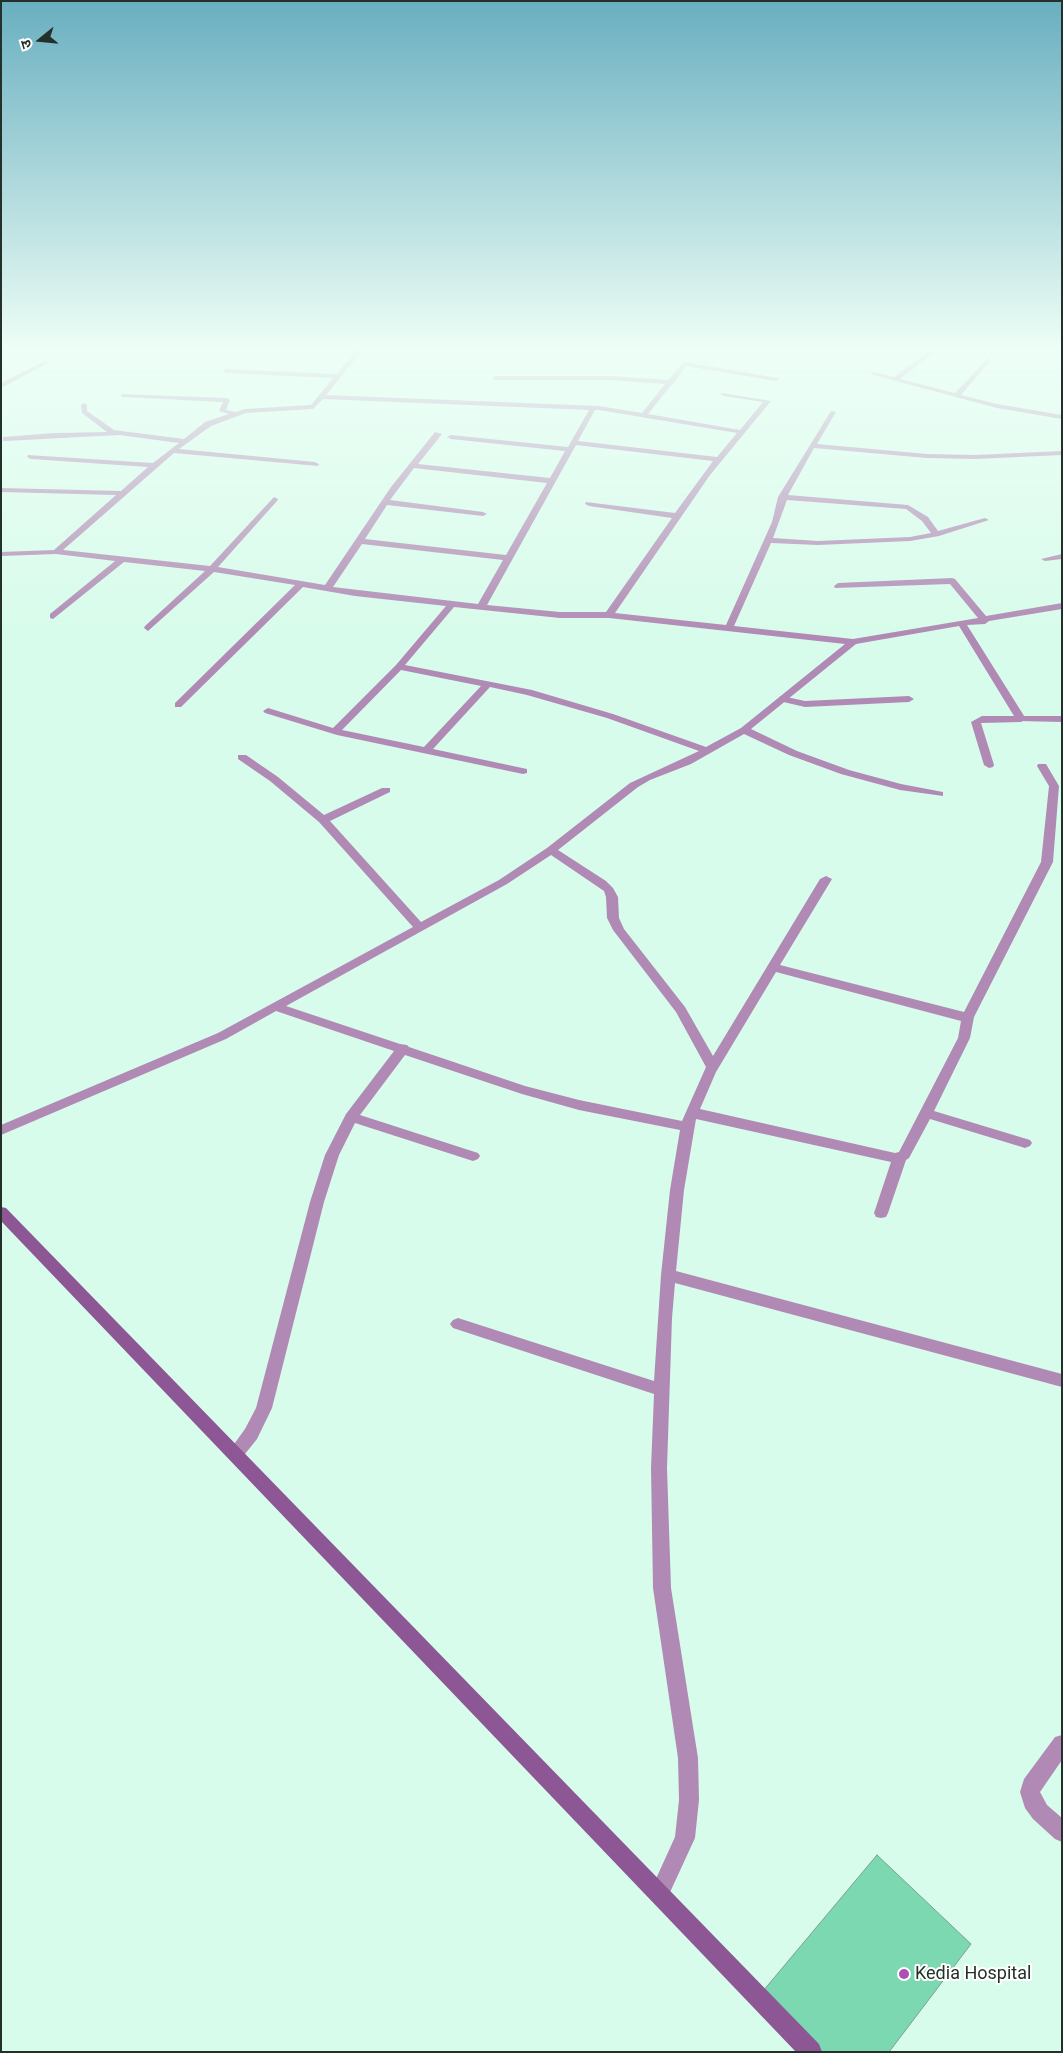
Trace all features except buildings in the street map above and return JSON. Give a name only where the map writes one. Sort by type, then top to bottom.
[{"type":"street","points":[[56,552],[182,443]]},
{"type":"street","points":[[328,588],[385,502],[431,443]]},
{"type":"street","points":[[529,443],[718,459]]},
{"type":"street","points":[[482,607],[574,443]]},
{"type":"street","points":[[609,615],[718,459],[732,443]]},
{"type":"street","points":[[729,628],[776,522],[782,497],[813,443]]},
{"type":"street","points":[[811,446],[927,456],[974,457],[1062,453]]},
{"type":"street","points":[[172,451],[315,464]]},
{"type":"street","points":[[31,457],[154,465]]},
{"type":"street","points":[[412,466],[553,481]]},
{"type":"street","points":[[1,490],[122,493]]},
{"type":"street","points":[[782,497],[908,507],[925,519],[936,534]]},
{"type":"street","points":[[148,628],[212,569],[274,499]]},
{"type":"street","points":[[385,502],[483,514]]},
{"type":"street","points":[[589,504],[678,516]]},
{"type":"street","points":[[768,540],[853,543],[910,539],[936,534],[984,520]]},
{"type":"street","points":[[360,541],[508,558]]},
{"type":"street","points":[[1,554],[56,552],[212,569],[328,588],[452,604],[560,615],[609,615],[853,642],[985,621],[1062,606]]},
{"type":"street","points":[[1044,559],[1062,556]]},
{"type":"street","points":[[53,616],[122,559]]},
{"type":"street","points":[[838,586],[952,581],[985,621]]},
{"type":"street","points":[[178,705],[301,584]]},
{"type":"street","points":[[337,732],[337,729],[399,667],[452,604]]},
{"type":"street","points":[[962,624],[1021,719]]},
{"type":"street","points":[[1,1130],[222,1036],[503,882],[550,850],[634,785],[708,751],[744,730],[853,642]]},
{"type":"street","points":[[399,667],[529,692],[610,716],[708,751]]},
{"type":"street","points":[[428,750],[488,684]]},
{"type":"street","points":[[782,699],[805,704],[909,699]]},
{"type":"street","points":[[268,711],[337,732],[523,771]]},
{"type":"street","points":[[989,765],[976,722],[982,719],[1062,719]]},
{"type":"street","points":[[744,730],[793,753],[845,772],[900,787],[939,794]]},
{"type":"street","points":[[242,757],[280,784],[323,820],[420,928]]},
{"type":"street","points":[[882,1214],[890,1183],[900,1157],[904,1155],[964,1038],[968,1016],[1047,862],[1054,786],[1042,766]]},
{"type":"street","points":[[323,820],[386,790]]},
{"type":"street","points":[[550,850],[602,883],[608,890],[612,897],[613,918],[619,930],[681,1010],[713,1068]]},
{"type":"street","points":[[659,1894],[685,1838],[689,1800],[688,1758],[662,1588],[659,1468],[664,1318],[677,1190],[690,1120],[713,1068],[826,879]]},
{"type":"street","points":[[773,967],[960,1017],[968,1016]]},
{"type":"street","points":[[276,1007],[403,1048],[457,1069],[522,1090],[579,1105],[690,1120],[900,1157]]},
{"type":"street","points":[[235,1454],[252,1434],[264,1408],[317,1202],[332,1155],[351,1117],[403,1048]]},
{"type":"street","points":[[926,1113],[1025,1144]]},
{"type":"street","points":[[351,1117],[473,1156]]},
{"type":"street","points":[[1,1212],[811,2052]]},
{"type":"street","points":[[668,1275],[1062,1382]]},
{"type":"street","points":[[458,1324],[662,1390]]},
{"type":"street","points":[[1062,1744],[1031,1786],[1030,1792],[1032,1801],[1040,1812],[1062,1832]]},
{"type":"place","name":"Kedia Hospital","points":[[904,1974]]}]
